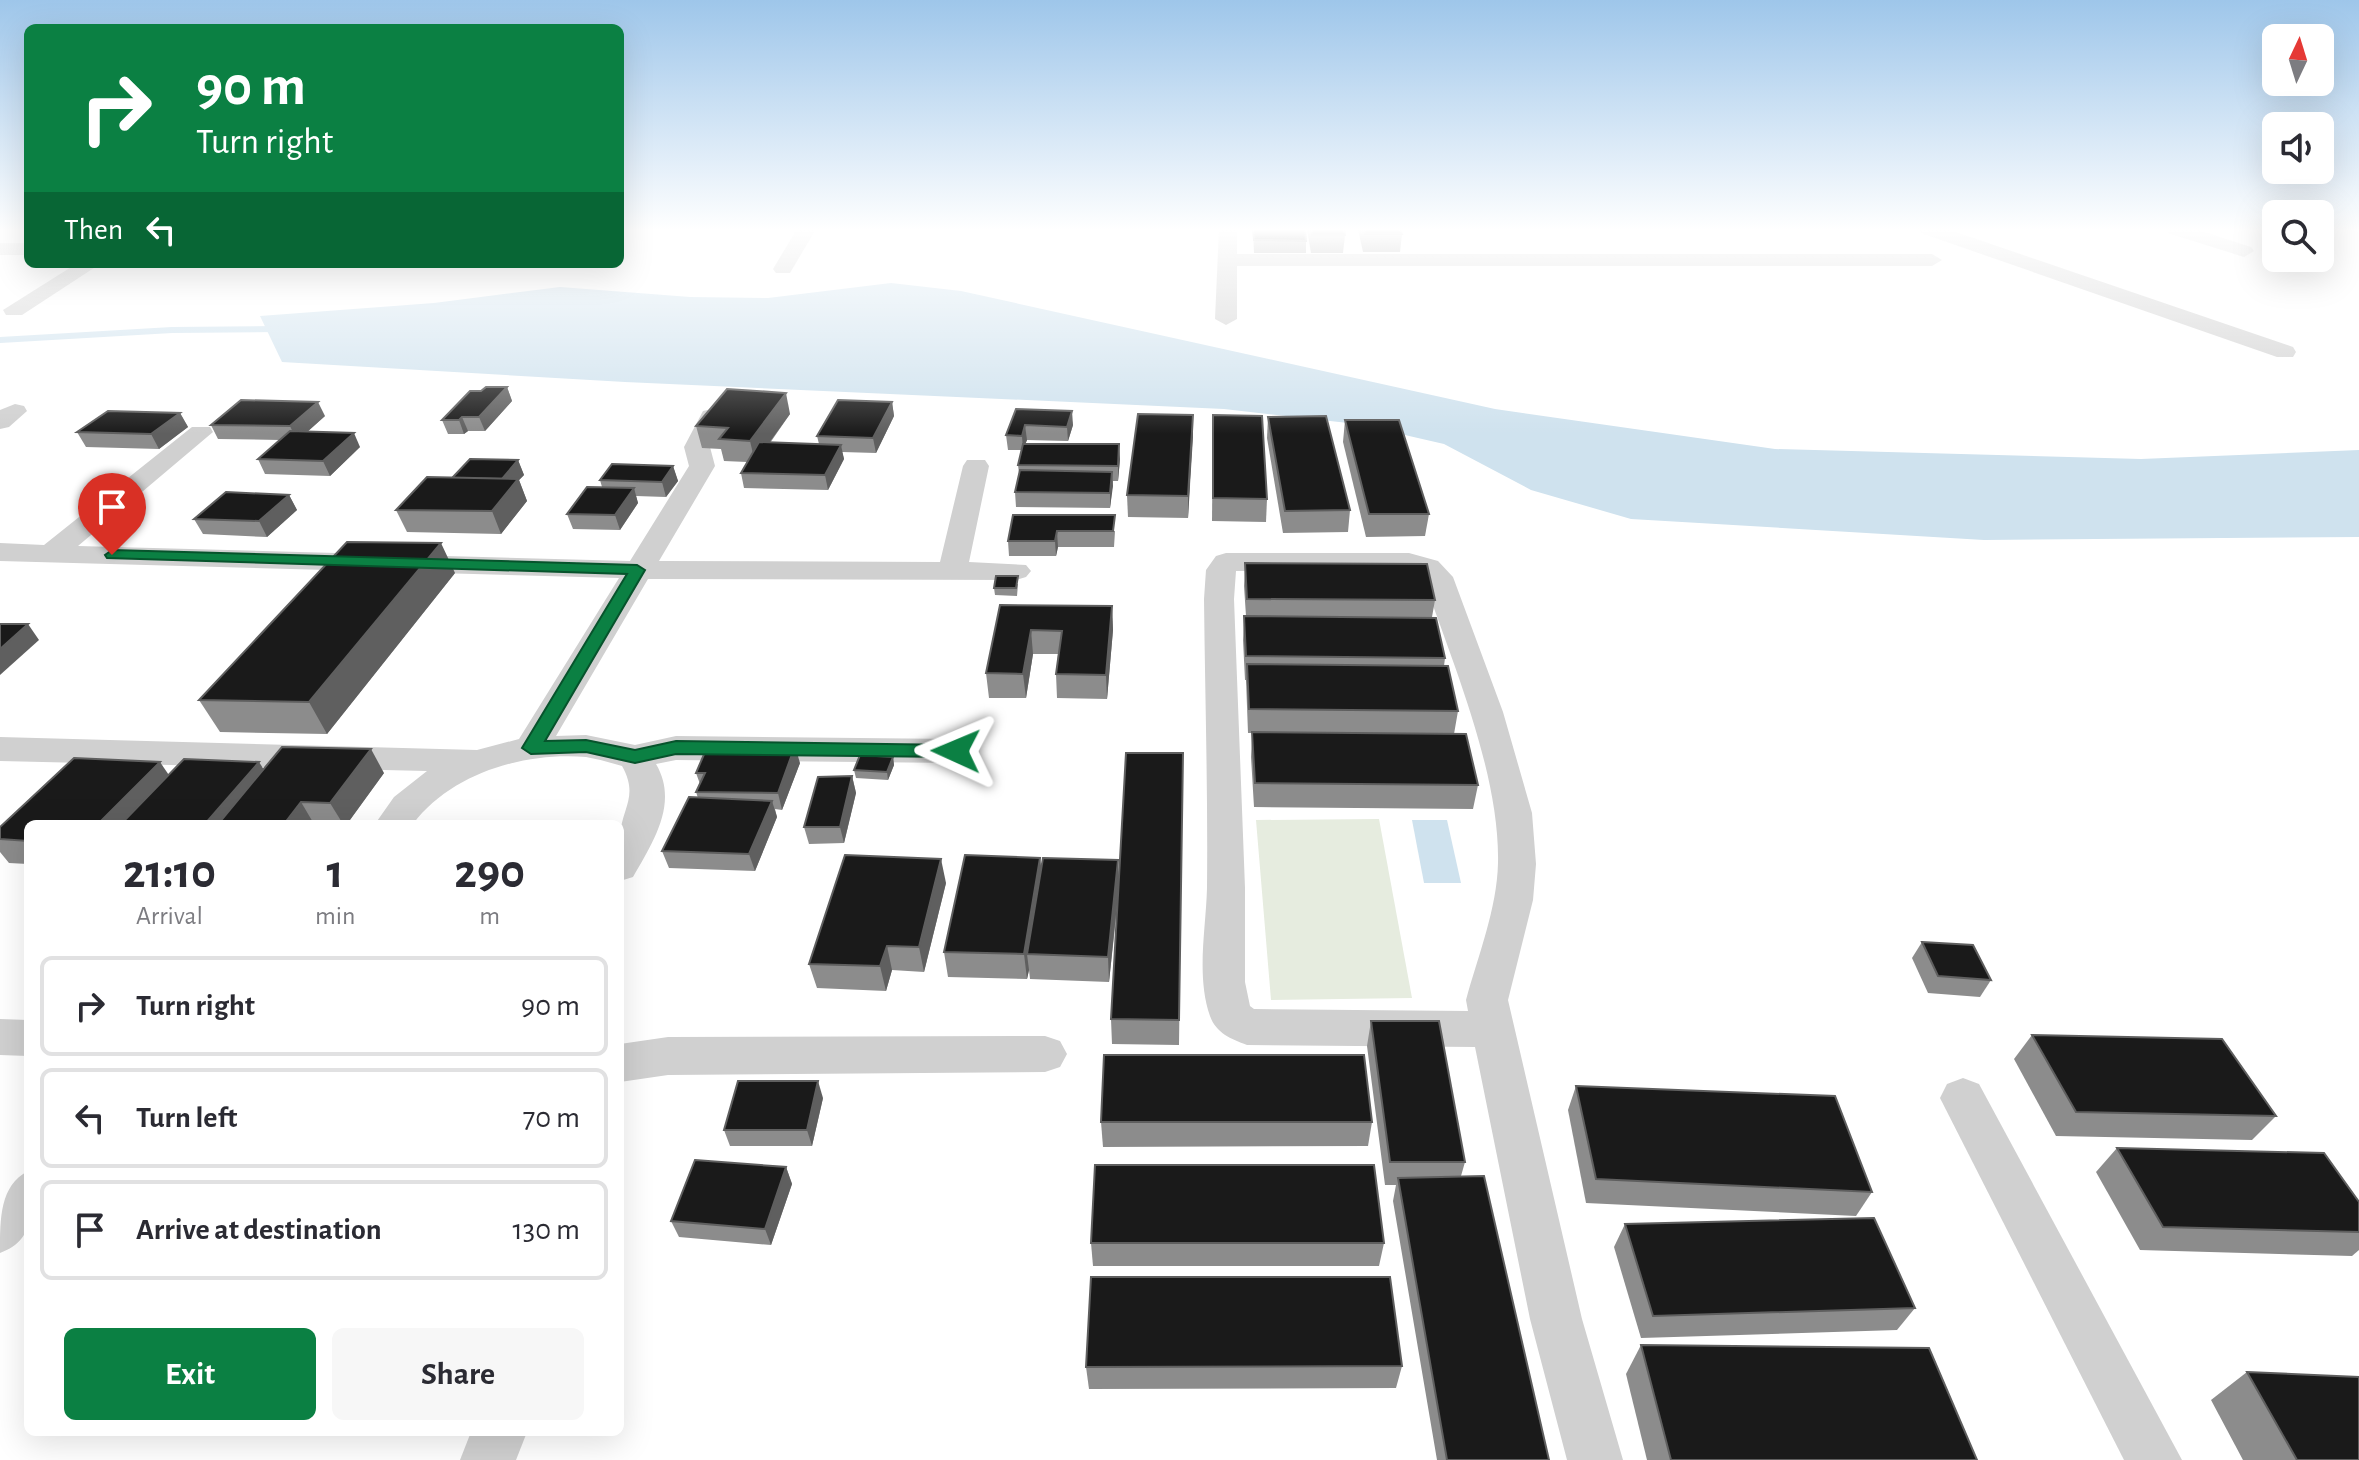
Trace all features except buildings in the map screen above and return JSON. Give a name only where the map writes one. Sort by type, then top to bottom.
[{"type":"street","points":[[14,310],[35,297]]},
{"type":"street","points":[[1226,297],[1226,319]]},
{"type":"street","points":[[2126,297],[2285,352]]},
{"type":"street","points":[[531,748],[702,466],[697,447],[712,416]]},
{"type":"street","points":[[51,553],[201,432]]},
{"type":"street","points":[[953,570],[976,466]]},
{"type":"street","points":[[0,552],[637,570],[1016,571]]},
{"type":"street","points":[[1492,1029],[1247,1027],[1231,1016],[1224,982],[1226,888],[1219,599],[1221,570],[1226,562],[1409,562],[1428,567],[1438,577],[1486,712],[1514,813],[1516,876],[1513,900],[1487,1000],[1556,1319],[1595,1460]]},
{"type":"street","points":[[0,749],[475,760],[531,748],[586,746],[635,757],[676,748],[956,751]]},
{"type":"street","points":[[624,859],[649,808],[648,776],[635,757]]},
{"type":"street","points":[[396,820],[409,801],[431,783],[475,760]]},
{"type":"street","points":[[0,1037],[24,1038]]},
{"type":"street","points":[[624,1062],[668,1056],[1045,1054]]},
{"type":"street","points":[[1963,1098],[2154,1460]]},
{"type":"street","points":[[0,1230],[24,1198]]},
{"type":"street","points":[[488,1460],[497,1436]]},
{"type":"shaded area","points":[[1379,819],[1412,998],[1271,1000],[1256,820]]},
{"type":"water","points":[[480,297],[989,297],[1495,409],[1775,449],[2141,459],[2359,450],[2359,537],[1984,540],[1631,519],[1531,490],[1444,444],[1357,424],[1224,409],[625,382],[282,362],[260,316]]},
{"type":"water","points":[[1412,820],[1447,820],[1461,883],[1424,883]]},
{"type":"waterway","points":[[0,340],[172,330],[277,329]]},
{"type":"route","points":[[112,555],[637,570],[531,748],[586,746],[635,757],[676,748],[956,751]]}]
